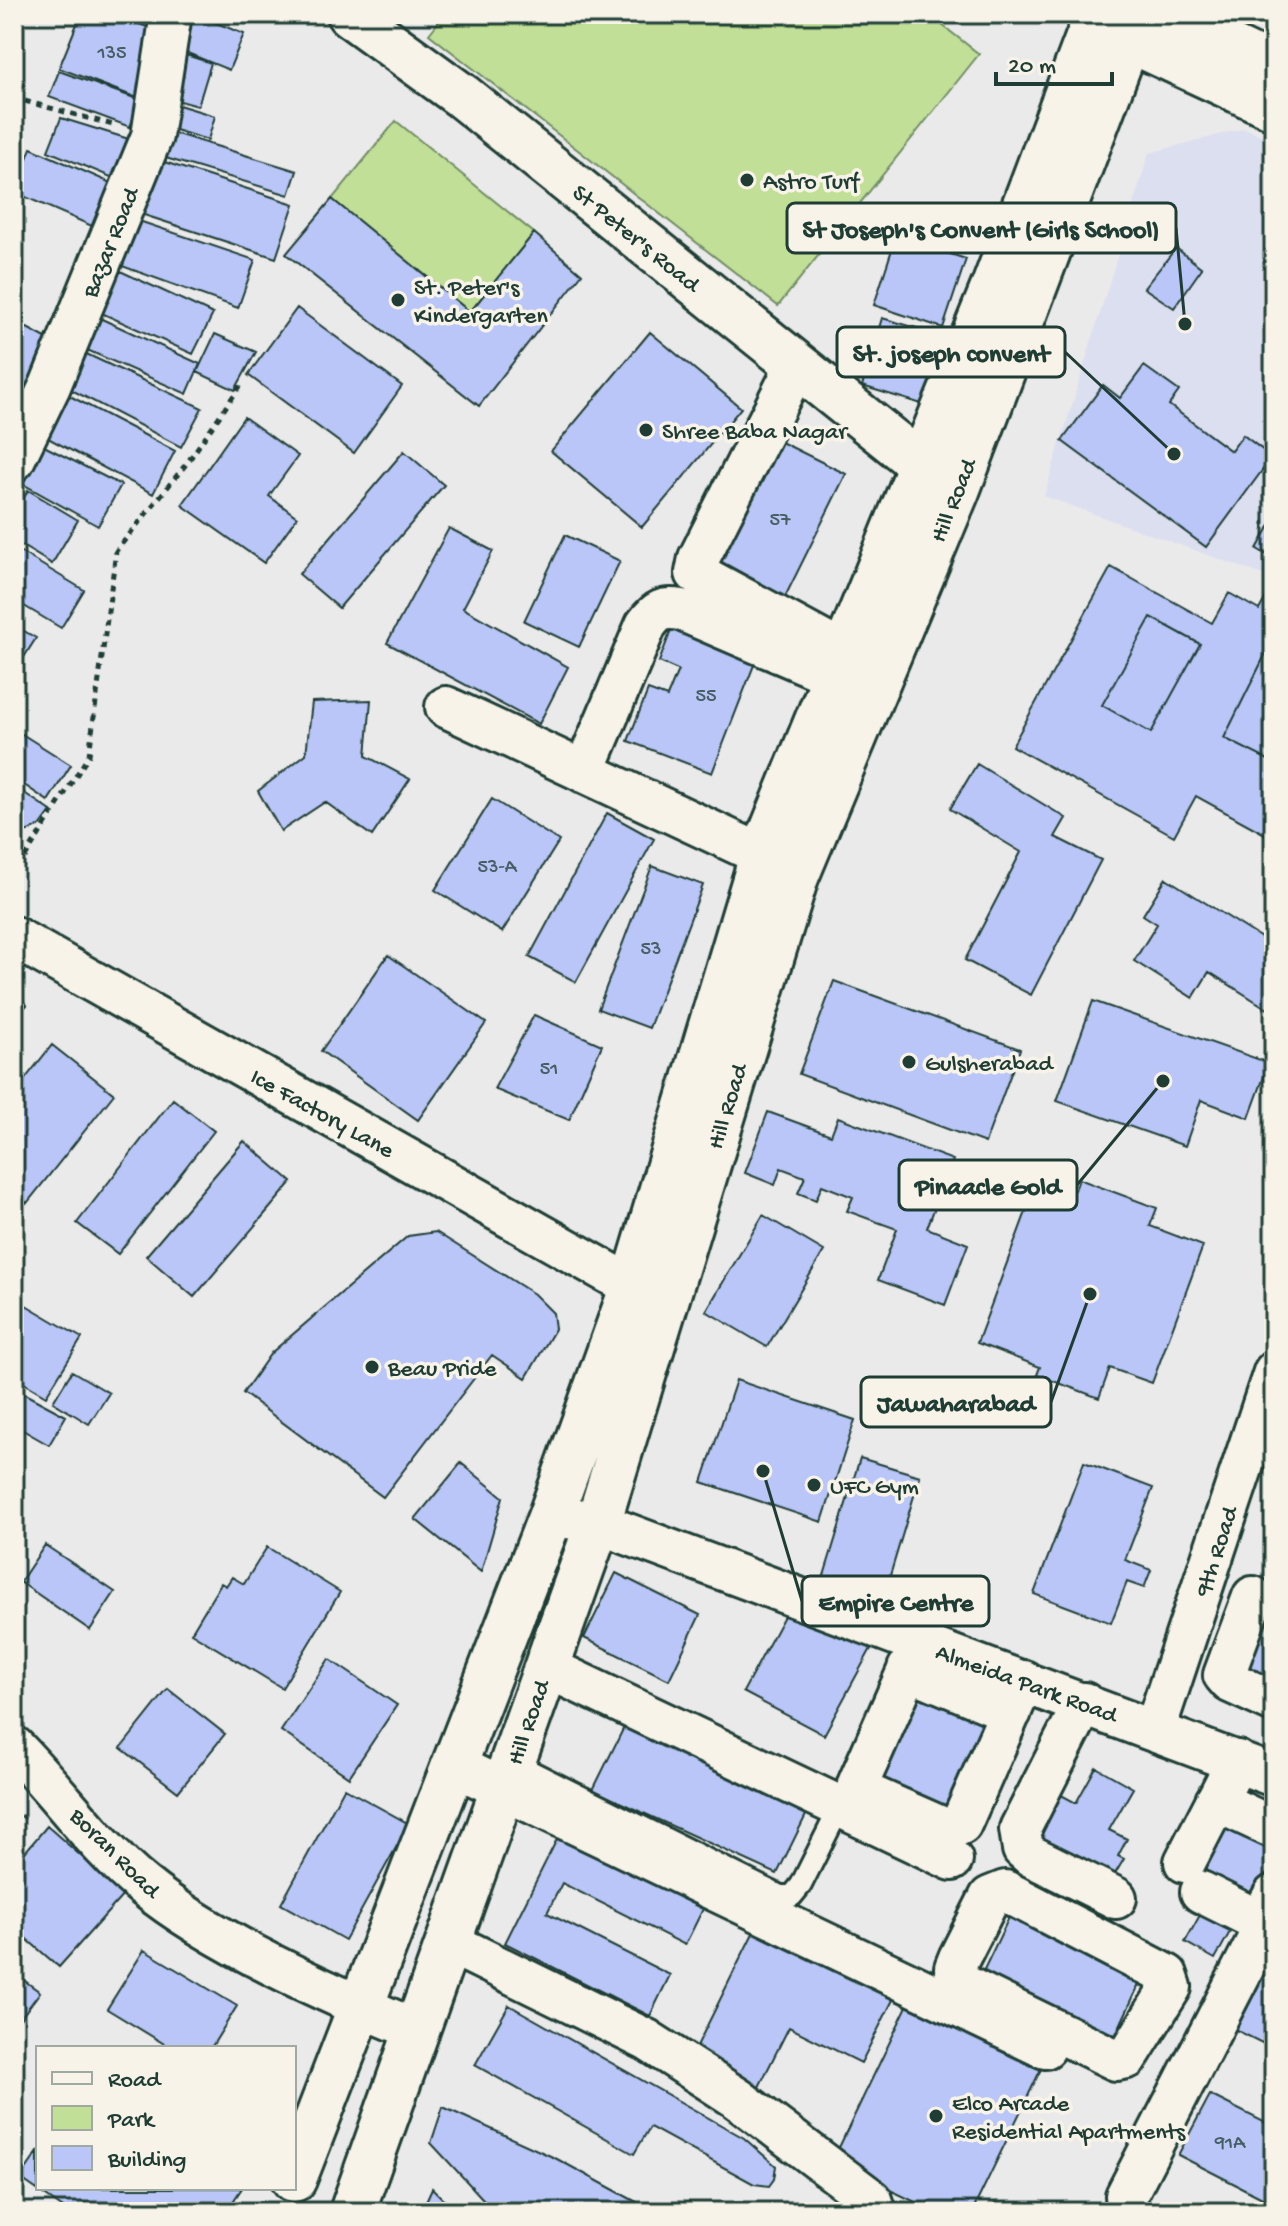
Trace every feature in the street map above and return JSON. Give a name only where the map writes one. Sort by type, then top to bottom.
[{"type":"main road","name":"St Peter's Road","points":[[349,14],[462,96],[920,467],[957,491]]},
{"type":"main road","points":[[1123,21],[1274,68]]},
{"type":"main road","points":[[1123,21],[1274,107]]},
{"type":"main road","name":"Hill Road","points":[[352,2212],[598,1523],[649,1295],[839,664],[994,286],[1123,21]]},
{"type":"main road","name":"Hill Road","points":[[780,864],[957,491],[1123,21]]},
{"type":"main road","name":"Hill Road","points":[[296,2174],[551,1515],[649,1295]]},
{"type":"main road","points":[[282,2212],[290,2190]]},
{"type":"street","name":"Bazar Road","points":[[14,460],[50,386],[152,136],[171,14]]},
{"type":"street","points":[[796,366],[699,558],[696,573],[839,664]]},
{"type":"street","points":[[584,772],[646,625],[656,612],[667,608],[681,610],[839,664]]},
{"type":"street","points":[[446,707],[780,864]]},
{"type":"street","name":"Ice Factory Lane","points":[[14,937],[649,1295]]},
{"type":"street","name":"9th Road","points":[[1155,1729],[1274,1372]]},
{"type":"street","name":"Almeida Park Road","points":[[551,1515],[598,1523],[914,1656],[1018,1696],[1084,1703],[1274,1776]]},
{"type":"street","points":[[1206,1576],[1263,1601],[1224,1675],[1230,1682],[1274,1702]]},
{"type":"street","points":[[914,1656],[858,1784],[862,1792],[948,1830],[961,1824],[1018,1696]]},
{"type":"street","points":[[546,1667],[952,1860]]},
{"type":"street","points":[[1084,1703],[1020,1829],[1020,1839],[1031,1856],[1116,1898]]},
{"type":"street","name":"Boran Road","points":[[14,1747],[141,1884],[195,1923],[358,2007],[417,2030]]},
{"type":"street","points":[[1237,1761],[1216,1801],[1193,1877],[1259,1921],[1274,1895]]},
{"type":"street","points":[[453,1765],[508,1774],[1045,2048]]},
{"type":"street","points":[[1216,1801],[1274,1828]]},
{"type":"street","points":[[1005,1891],[1167,1975],[1171,1987],[1164,2000],[1133,2051],[1127,2058],[1116,2060],[972,1991],[961,1984],[955,1968],[990,1897],[1005,1891]]},
{"type":"street","points":[[1126,2196],[1274,1908]]},
{"type":"street","points":[[448,1942],[647,2040],[762,2116],[872,2200],[876,2212]]},
{"type":"street","points":[[1164,2000],[1214,2025]]},
{"type":"lane","points":[[508,1774],[780,1896],[792,1896],[801,1885],[840,1807]]},
{"type":"path","points":[[14,104],[21,100],[152,136]]},
{"type":"path","points":[[14,862],[24,859],[89,755],[116,551],[187,463],[243,382]]},
{"type":"shaded area","points":[[1245,128],[1274,141],[1274,579],[1044,496],[1149,153]]},
{"type":"green space","name":"Astro Turf","points":[[445,14],[928,14],[979,54],[778,306],[429,34]]},
{"type":"green space","points":[[396,121],[534,233],[470,312],[332,199]]},
{"type":"building","points":[[81,14],[114,14],[165,34],[140,99],[59,68]]},
{"type":"building","points":[[128,14],[165,14],[162,26]]},
{"type":"building","points":[[194,14],[244,34],[229,70],[180,50]]},
{"type":"building","points":[[186,55],[211,63],[198,106],[173,99]]},
{"type":"building","points":[[59,71],[140,100],[130,127],[49,97]]},
{"type":"building","points":[[172,103],[215,116],[208,140],[165,127]]},
{"type":"building","points":[[61,118],[132,140],[118,180],[48,151]]},
{"type":"building","points":[[167,131],[297,171],[289,195],[159,156]]},
{"type":"building","points":[[31,148],[120,187],[101,230],[14,192]]},
{"type":"building","points":[[152,158],[294,204],[276,258],[135,212]]},
{"type":"building","points":[[332,199],[470,312],[534,233],[582,274],[479,406],[286,254]]},
{"type":"building","points":[[130,218],[255,260],[238,308],[111,262]]},
{"type":"building","points":[[896,237],[966,259],[943,328],[874,305]]},
{"type":"building","points":[[1176,248],[1202,268],[1174,308],[1144,288]]},
{"type":"building","points":[[118,270],[213,314],[193,354],[99,312]]},
{"type":"building","points":[[297,308],[402,386],[354,453],[248,375]]},
{"type":"building","points":[[93,315],[200,364],[187,394],[78,346]]},
{"type":"building","points":[[882,318],[955,339],[935,408],[862,386]]},
{"type":"building","points":[[14,321],[57,344],[22,410],[14,405]]},
{"type":"building","name":"Shree Baba Nagar","points":[[650,332],[741,408],[642,527],[551,451]]},
{"type":"building","points":[[215,334],[256,352],[235,390],[197,372]]},
{"type":"building","points":[[80,351],[202,408],[181,447],[64,386]]},
{"type":"building","points":[[1144,366],[1179,391],[1169,405],[1231,451],[1243,435],[1272,457],[1206,547],[1062,441],[1103,385],[1120,398]]},
{"type":"building","points":[[68,395],[175,451],[153,494],[46,437]]},
{"type":"building","points":[[1274,413],[1274,441],[1265,438]]},
{"type":"building","points":[[244,417],[298,456],[269,496],[297,517],[264,563],[182,505]]},
{"type":"building","points":[[775,439],[846,474],[784,599],[713,563]]},
{"type":"building","points":[[42,445],[121,485],[98,526],[23,484]]},
{"type":"building","points":[[404,451],[444,485],[339,608],[299,574]]},
{"type":"building","points":[[28,490],[78,520],[52,564],[14,541],[14,517]]},
{"type":"building","points":[[1274,521],[1274,559],[1257,549]]},
{"type":"building","points":[[449,528],[493,551],[463,608],[568,667],[539,724],[387,643]]},
{"type":"building","points":[[565,535],[620,561],[579,647],[524,621]]},
{"type":"building","points":[[14,548],[84,590],[61,628],[14,600]]},
{"type":"building","points":[[1111,567],[1212,623],[1229,593],[1259,610],[1274,583],[1274,839],[1196,796],[1174,836],[1012,746]]},
{"type":"building","points":[[1151,617],[1200,644],[1151,733],[1102,705]]},
{"type":"building","points":[[675,620],[759,652],[712,773],[628,741],[648,690],[667,697],[678,670],[659,662]]},
{"type":"building","points":[[14,625],[36,638],[14,673]]},
{"type":"building","points":[[1274,640],[1274,763],[1224,738]]},
{"type":"building","points":[[371,700],[366,756],[410,779],[372,836],[325,802],[281,831],[258,791],[306,754],[312,702]]},
{"type":"building","points":[[14,729],[71,765],[48,801],[14,778]]},
{"type":"building","points":[[977,764],[1066,818],[1055,837],[1101,860],[1031,995],[965,960],[1021,852],[950,809]]},
{"type":"building","points":[[14,786],[51,811],[40,826],[14,837]]},
{"type":"building","points":[[492,799],[559,841],[502,932],[435,890]]},
{"type":"building","points":[[607,813],[654,839],[576,982],[529,957]]},
{"type":"building","points":[[652,866],[703,885],[649,1028],[598,1009]]},
{"type":"building","points":[[1166,878],[1274,946],[1274,1013],[1209,972],[1193,998],[1134,961],[1157,924],[1143,915]]},
{"type":"building","points":[[388,955],[486,1023],[418,1120],[321,1051]]},
{"type":"building","name":"Gulsherabad","points":[[834,981],[1020,1049],[985,1143],[799,1074]]},
{"type":"building","points":[[14,993],[27,1005],[14,1018]]},
{"type":"building","points":[[1093,1001],[1269,1063],[1249,1118],[1201,1100],[1185,1146],[1057,1101]]},
{"type":"building","points":[[534,1015],[602,1045],[569,1120],[494,1089]]},
{"type":"building","points":[[52,1045],[114,1094],[27,1203],[14,1193],[14,1093]]},
{"type":"building","points":[[173,1099],[214,1131],[118,1254],[77,1223]]},
{"type":"building","points":[[768,1112],[831,1135],[838,1117],[953,1160],[927,1228],[968,1244],[945,1305],[878,1280],[897,1229],[847,1211],[853,1197],[822,1185],[816,1200],[798,1193],[805,1177],[781,1168],[775,1185],[745,1173]]},
{"type":"building","points":[[244,1141],[292,1182],[194,1297],[146,1256]]},
{"type":"building","points":[[1039,1177],[1075,1190],[1079,1179],[1157,1208],[1150,1226],[1203,1246],[1152,1383],[1110,1368],[1099,1398],[1037,1375],[1040,1367],[977,1343]]},
{"type":"building","points":[[763,1215],[824,1251],[767,1347],[706,1311]]},
{"type":"building","name":"Beau Pride","points":[[436,1232],[534,1294],[553,1313],[555,1329],[526,1378],[492,1355],[383,1497],[243,1393],[271,1353],[408,1236]]},
{"type":"building","points":[[14,1298],[82,1338],[46,1396],[14,1377]]},
{"type":"building","points":[[72,1371],[109,1393],[89,1424],[53,1402]]},
{"type":"building","points":[[736,1380],[855,1420],[822,1522],[702,1482]]},
{"type":"building","points":[[21,1392],[66,1416],[49,1445],[14,1425],[14,1405]]},
{"type":"building","points":[[860,1458],[920,1476],[883,1599],[823,1579]]},
{"type":"building","points":[[1084,1462],[1153,1488],[1125,1560],[1151,1570],[1144,1588],[1127,1582],[1111,1623],[1034,1594]]},
{"type":"building","points":[[461,1463],[503,1497],[481,1572],[415,1519]]},
{"type":"building","points":[[45,1545],[115,1592],[90,1630],[20,1582]]},
{"type":"building","points":[[267,1547],[340,1592],[282,1688],[191,1633],[221,1583],[226,1586],[232,1577],[244,1584]]},
{"type":"building","points":[[616,1573],[700,1615],[669,1680],[584,1638]]},
{"type":"building","points":[[792,1601],[873,1645],[824,1735],[743,1692]]},
{"type":"building","points":[[1261,1606],[1274,1612],[1274,1695],[1229,1674]]},
{"type":"building","points":[[329,1659],[397,1705],[349,1777],[281,1731]]},
{"type":"building","points":[[922,1681],[996,1714],[949,1818],[875,1785]]},
{"type":"building","points":[[168,1689],[225,1734],[178,1792],[121,1748]]},
{"type":"building","points":[[627,1721],[808,1811],[777,1874],[593,1790]]},
{"type":"building","points":[[1096,1767],[1133,1788],[1109,1830],[1127,1839],[1118,1856],[1124,1859],[1115,1874],[1108,1869],[1101,1882],[1029,1843],[1050,1789],[1076,1803]]},
{"type":"building","points":[[344,1788],[409,1824],[345,1940],[281,1904]]},
{"type":"building","points":[[1232,1815],[1274,1836],[1274,1886],[1259,1916],[1186,1880],[1210,1832],[1221,1838]]},
{"type":"building","points":[[47,1826],[124,1894],[59,1967],[14,1928],[14,1865]]},
{"type":"building","points":[[558,1837],[703,1909],[685,1945],[562,1883],[547,1913],[670,1975],[650,2016],[505,1943]]},
{"type":"building","points":[[1206,1904],[1236,1921],[1215,1959],[1185,1942]]},
{"type":"building","points":[[1012,1911],[1144,1974],[1110,2047],[977,1984]]},
{"type":"building","points":[[759,1921],[898,1990],[861,2063],[789,2027],[756,2093],[690,2060]]},
{"type":"building","points":[[144,1950],[237,2006],[212,2046],[168,2046],[107,2009]]},
{"type":"building","points":[[1264,1972],[1274,1976],[1274,2049],[1236,2030]]},
{"type":"building","points":[[14,1973],[40,1992],[14,2027]]},
{"type":"building","points":[[509,2005],[744,2138],[776,2166],[774,2179],[769,2186],[754,2184],[650,2127],[634,2154],[475,2065]]},
{"type":"building","name":"Elco Arcade Residential Apartments","points":[[907,2006],[1041,2069],[972,2212],[936,2212],[832,2162]]},
{"type":"building","points":[[1210,2095],[1274,2127],[1274,2204],[1178,2155]]},
{"type":"building","points":[[443,2107],[557,2159],[655,2212],[495,2212],[431,2143]]},
{"type":"building","points":[[36,2155],[36,2189],[20,2178]]},
{"type":"building","points":[[432,2188],[456,2212],[421,2212]]},
{"type":"building","points":[[37,2190],[241,2190],[226,2212],[69,2212]]},
{"type":"building","points":[[996,2203],[1012,2212],[985,2212]]},
{"type":"place","name":"Astro Turf","points":[[747,180]]},
{"type":"place","name":"St. Peter's Kindergarten","points":[[398,300]]},
{"type":"place","name":"St Joseph's Convent (Girls School)","points":[[1185,324]]},
{"type":"place","name":"Shree Baba Nagar","points":[[646,430]]},
{"type":"place","name":"St. joseph convent","points":[[1174,454]]},
{"type":"place","name":"Gulsherabad","points":[[909,1062]]},
{"type":"place","name":"Pinaacle Gold","points":[[1163,1081]]},
{"type":"place","name":"Jawaharabad","points":[[1090,1294]]},
{"type":"place","name":"Beau Pride","points":[[372,1367]]},
{"type":"place","name":"Empire Centre","points":[[763,1471]]},
{"type":"place","name":"UFC Gym","points":[[814,1485]]},
{"type":"place","name":"Elco Arcade Residential Apartments","points":[[936,2116]]}]
